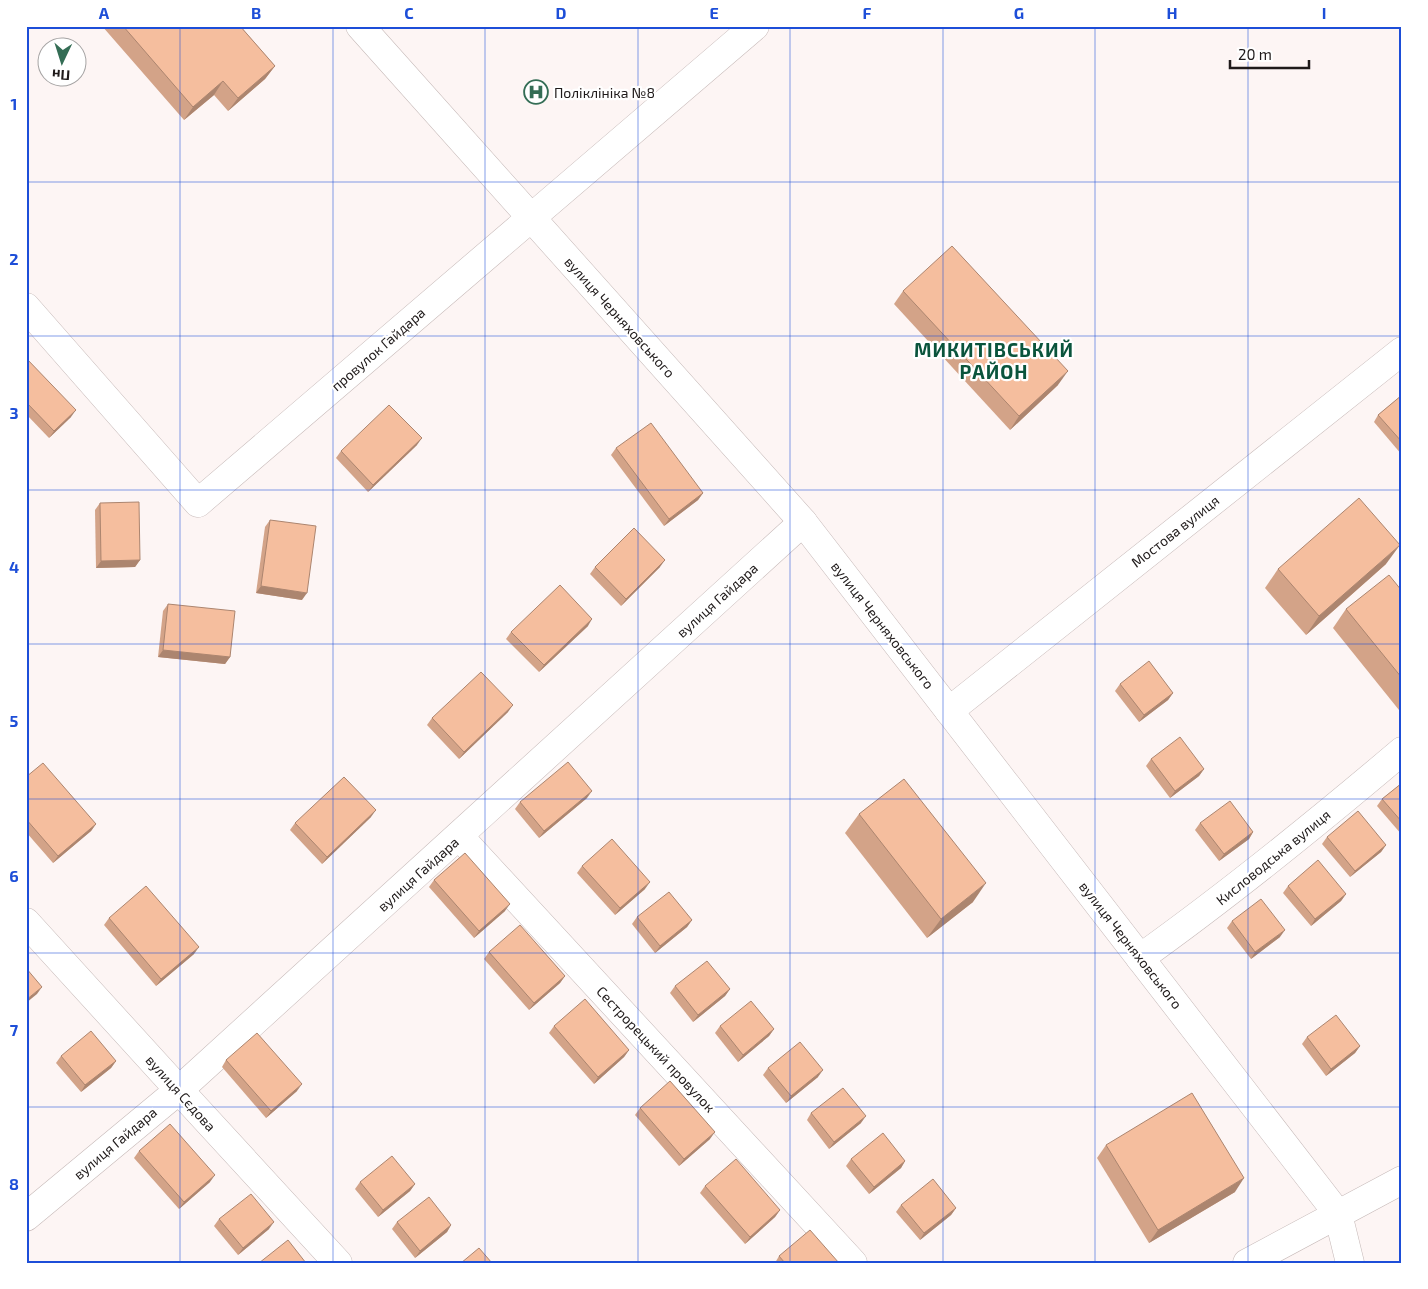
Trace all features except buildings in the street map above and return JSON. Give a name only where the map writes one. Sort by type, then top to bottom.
[{"type":"street","name":"вулиця Черняховського","points":[[360,26],[803,522],[1338,1214],[1350,1263]]},
{"type":"street","name":"провулок Гайдара","points":[[26,307],[198,503],[755,26]]},
{"type":"street","name":"Мостова вулиця","points":[[949,711],[1402,351]]},
{"type":"street","name":"вулиця Гайдара","points":[[26,1217],[179,1090],[803,522]]},
{"type":"street","name":"Кисловодська вулиця","points":[[1140,958],[1228,894],[1402,751]]},
{"type":"street","name":"Сестрорецький провулок","points":[[459,836],[853,1263]]},
{"type":"street","name":"вулиця Сєдова","points":[[26,922],[338,1263]]},
{"type":"street","points":[[1247,1263],[1402,1180]]},
{"type":"place","name":"Поліклініка №8","points":[[536,92]]},
{"type":"district","name":"МИКИТІВСЬКИЙ РАЙОН","points":[[994,360]]}]
